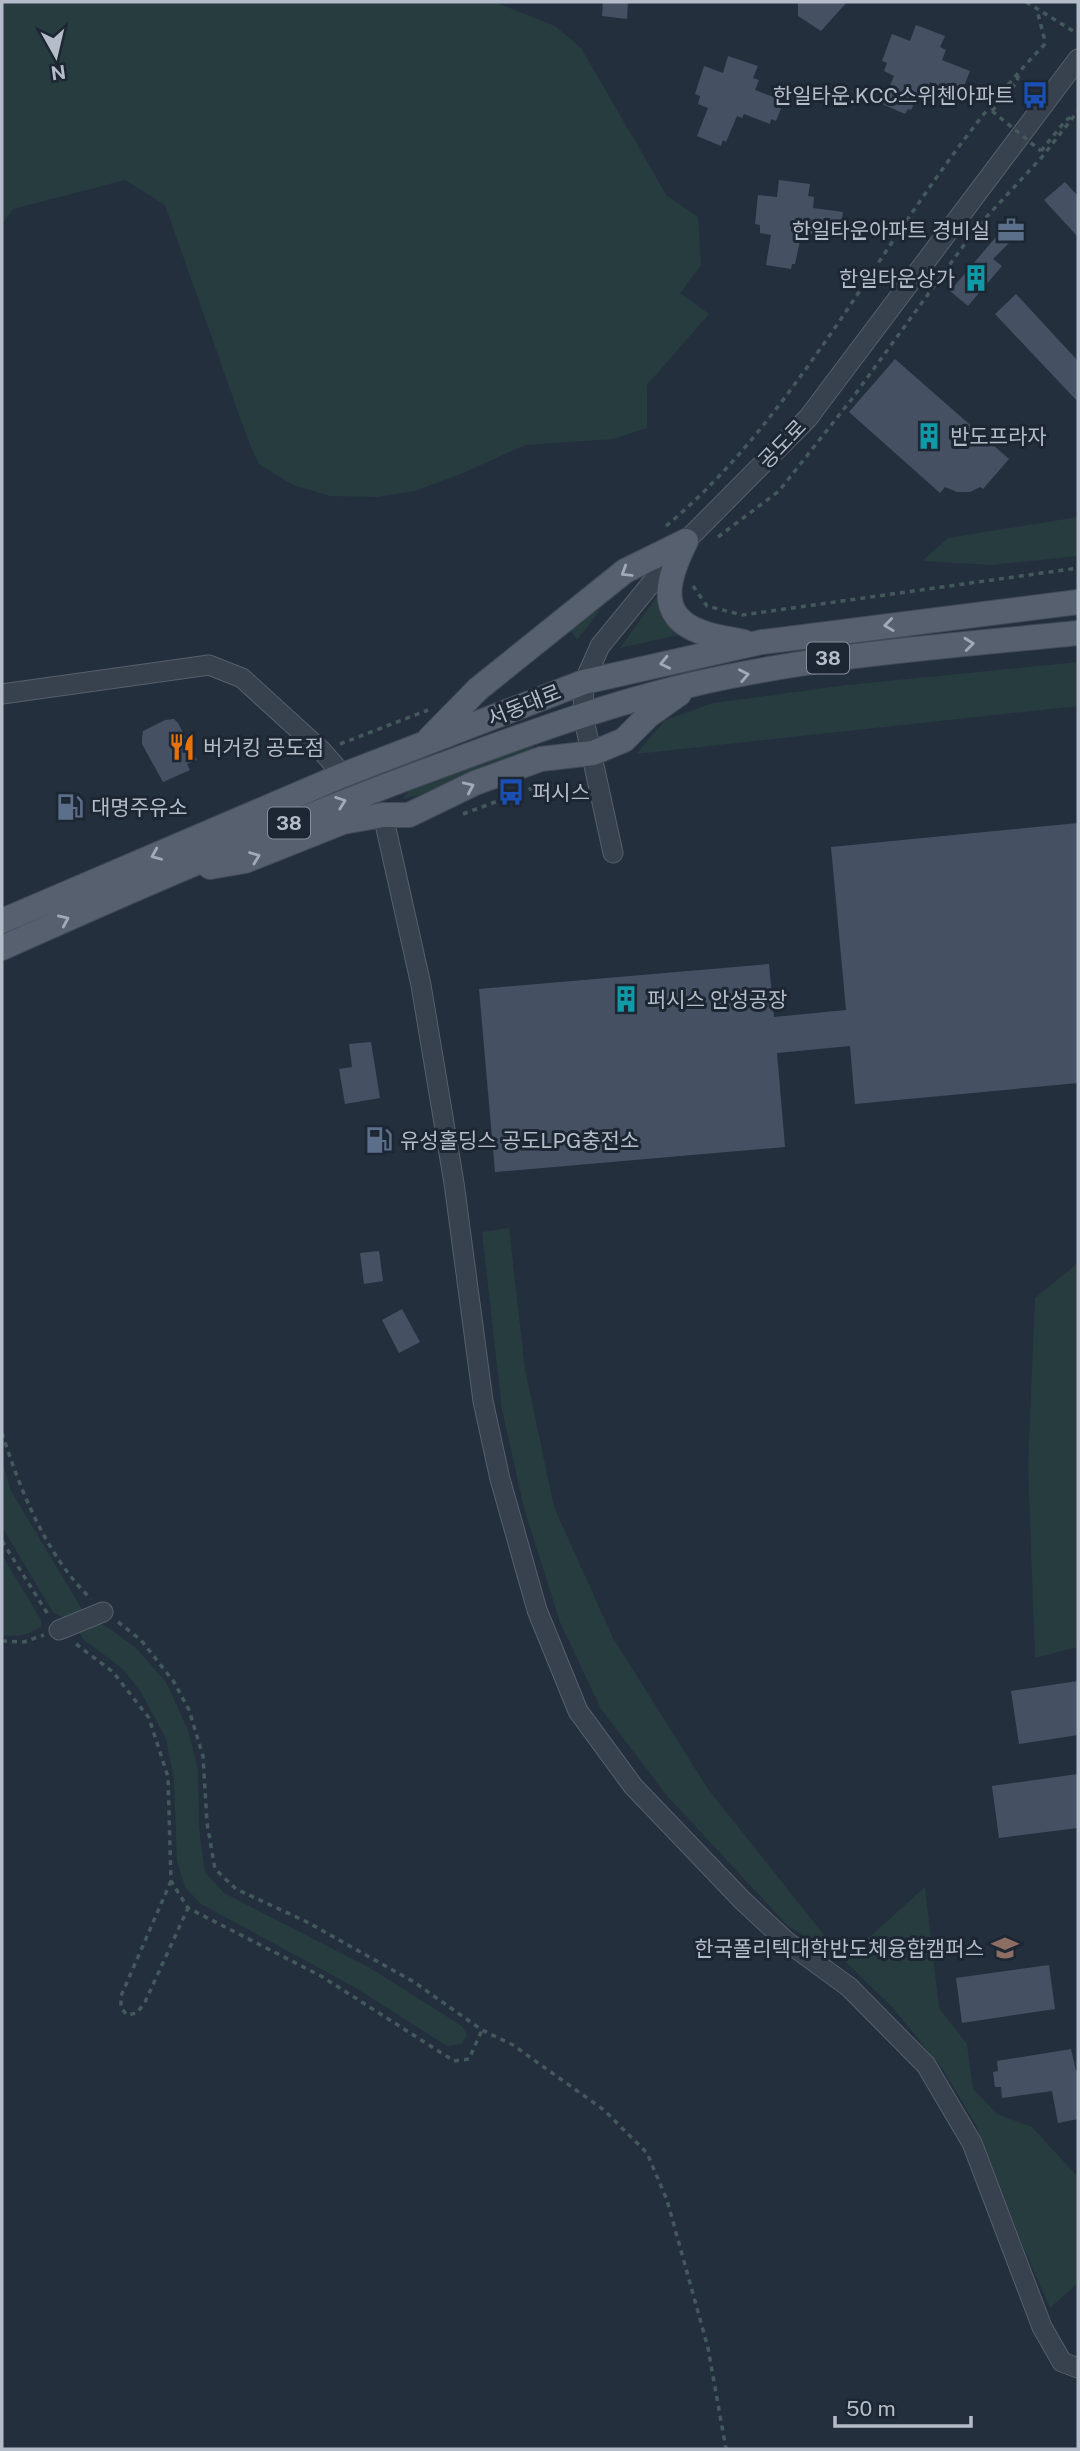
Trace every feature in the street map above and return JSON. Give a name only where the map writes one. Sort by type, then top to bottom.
[{"type":"main road","points":[[698,542],[673,569],[667,596],[679,620],[700,632],[751,644]]},
{"type":"main road","points":[[423,745],[478,689],[625,571],[698,542]]},
{"type":"main road","name":"서동대로","points":[[2,921],[343,775],[584,682],[751,644],[1078,602]]},
{"type":"main road","name":"서동대로","points":[[2,948],[164,875],[328,807],[583,715],[692,684],[828,658],[1078,633]]},
{"type":"main road","points":[[164,875],[245,861],[344,822],[383,815],[409,815],[475,783],[541,759],[593,754],[624,740],[648,716],[692,684]]},
{"type":"street","name":"공도로","points":[[613,853],[583,715],[584,682],[600,646],[698,542],[808,418],[1078,59]]},
{"type":"street","points":[[2,694],[209,665],[242,678],[321,750],[343,775]]},
{"type":"street","points":[[383,815],[421,985],[454,1183],[483,1401],[500,1479],[537,1610],[578,1712],[633,1786],[742,1900],[786,1941],[849,1987],[926,2065],[972,2143],[1042,2327],[1062,2362],[1078,2368]]},
{"type":"street","points":[[59,1630],[103,1612]]},
{"type":"path","points":[[1026,2],[1078,34]]},
{"type":"path","points":[[658,533],[687,509],[786,399],[933,182],[1020,70],[1044,45],[1037,10]]},
{"type":"path","points":[[1020,70],[1017,82],[992,111],[1041,151],[1066,120],[1074,116]]},
{"type":"path","points":[[698,542],[779,491],[851,400],[978,225],[1042,157],[1078,111]]},
{"type":"path","points":[[692,580],[694,590],[707,606],[742,615],[1078,568]]},
{"type":"path","points":[[321,750],[438,705]]},
{"type":"path","points":[[455,817],[546,783]]},
{"type":"path","points":[[2,1433],[19,1483],[44,1535],[74,1583],[103,1612],[141,1640],[174,1682],[189,1710],[203,1756],[207,1823],[215,1869],[236,1889],[307,1922],[414,1982],[482,2030],[513,2045],[604,2110],[647,2153],[667,2200],[708,2348],[726,2449]]},
{"type":"path","points":[[2,1541],[37,1601],[59,1630],[113,1672],[149,1718],[168,1777],[171,1881],[121,1997],[121,2008],[127,2015],[137,2013],[145,2002],[188,1908]]},
{"type":"path","points":[[2,1642],[24,1642],[59,1630]]},
{"type":"path","points":[[171,1881],[188,1908],[321,1976],[454,2061],[469,2059],[482,2030]]},
{"type":"green space","points":[[2,2],[495,2],[555,26],[581,48],[667,196],[698,217],[701,265],[680,293],[709,314],[647,385],[647,428],[613,439],[525,445],[415,491],[376,497],[330,496],[293,485],[259,464],[248,440],[165,205],[125,180],[13,209],[2,224]]},
{"type":"green space","points":[[1078,517],[1078,556],[992,565],[922,561],[948,538]]},
{"type":"green space","points":[[663,588],[696,631],[620,648]]},
{"type":"green space","points":[[602,608],[577,640],[569,628]]},
{"type":"green space","points":[[1078,662],[1078,706],[636,754],[665,720],[713,703],[847,685]]},
{"type":"green space","points":[[531,741],[535,751],[402,799],[410,790]]},
{"type":"green space","points":[[509,1228],[525,1369],[554,1507],[613,1638],[708,1789],[844,1960],[925,1887],[939,2008],[967,2044],[973,2089],[997,2114],[1032,2127],[1078,2177],[1078,2283],[1050,2308],[976,2125],[944,2071],[894,2009],[845,1961],[787,1925],[668,1797],[601,1709],[560,1622],[524,1508],[502,1410],[482,1232]]},
{"type":"green space","points":[[1078,1263],[1078,1647],[1035,1658],[1028,1465],[1035,1298]]},
{"type":"green space","points":[[2,1461],[11,1491],[83,1611],[64,1618],[53,1612],[2,1527]]},
{"type":"green space","points":[[2,1555],[41,1620],[41,1627],[27,1634],[2,1635]]},
{"type":"green space","points":[[96,1622],[136,1648],[166,1682],[188,1730],[198,1770],[199,1828],[205,1872],[224,1893],[370,1968],[462,2026],[467,2034],[462,2044],[447,2046],[356,1988],[201,1904],[185,1887],[177,1861],[174,1779],[166,1739],[141,1692],[123,1669],[83,1639],[78,1630]]},
{"type":"building","points":[[603,2],[628,2],[627,19],[602,16]]},
{"type":"building","points":[[798,2],[847,2],[821,31],[798,16]]},
{"type":"building","points":[[916,25],[945,36],[940,47],[946,50],[942,60],[970,71],[962,91],[957,89],[955,94],[930,82],[928,87],[923,84],[911,110],[908,109],[905,114],[882,104],[894,76],[884,71],[887,63],[882,61],[892,34],[910,41]]},
{"type":"building","points":[[728,56],[758,66],[753,78],[759,80],[755,90],[784,101],[776,121],[771,119],[770,124],[744,114],[742,118],[737,116],[726,142],[723,140],[721,146],[697,136],[708,108],[698,104],[700,96],[695,94],[704,66],[723,73]]},
{"type":"building","points":[[779,180],[810,184],[808,196],[814,197],[813,208],[843,212],[840,233],[835,232],[835,237],[807,233],[806,238],[801,236],[795,264],[792,264],[791,269],[766,265],[771,235],[760,233],[760,225],[755,224],[758,195],[777,197]]},
{"type":"building","points":[[1065,182],[1078,196],[1078,237],[1044,200]]},
{"type":"building","name":"한일타운상가","points":[[1013,217],[1024,228],[993,259],[1002,266],[968,306],[950,291]]},
{"type":"building","points":[[1016,294],[1078,361],[1078,402],[995,314]]},
{"type":"building","name":"반도프라자","points":[[895,359],[1009,459],[983,489],[980,487],[970,492],[957,492],[945,487],[940,493],[849,412]]},
{"type":"building","points":[[174,719],[197,760],[187,764],[190,770],[163,782],[142,744],[143,731],[165,720]]},
{"type":"building","name":"퍼시스 안성공장","points":[[1078,823],[1078,1083],[855,1104],[850,1046],[777,1053],[785,1147],[495,1172],[479,989],[769,964],[774,1017],[846,1010],[831,847]]},
{"type":"building","points":[[371,1042],[380,1098],[345,1104],[339,1069],[352,1067],[349,1044]]},
{"type":"building","points":[[379,1251],[383,1281],[364,1284],[360,1253]]},
{"type":"building","points":[[402,1309],[420,1342],[399,1353],[382,1320]]},
{"type":"building","points":[[1078,1681],[1078,1735],[1019,1744],[1011,1691]]},
{"type":"building","points":[[1078,1774],[1078,1828],[999,1838],[992,1786]]},
{"type":"building","points":[[1049,1965],[1055,2009],[962,2023],[956,1978]]},
{"type":"building","points":[[1071,2049],[1076,2071],[1078,2070],[1078,2119],[1058,2123],[1052,2091],[1002,2098],[1001,2087],[995,2087],[993,2072],[998,2071],[997,2061]]},
{"type":"place","name":"한일타운.KCC스위첸아파트","points":[[1035,95]]},
{"type":"place","name":"한일타운아파트 경비실","points":[[1011,230]]},
{"type":"place","name":"한일타운상가","points":[[976,278]]},
{"type":"place","name":"반도프라자","points":[[929,436]]},
{"type":"place","name":"버거킹 공도점","points":[[182,747]]},
{"type":"place","name":"퍼시스","points":[[511,792]]},
{"type":"place","name":"대명주유소","points":[[70,807]]},
{"type":"place","name":"퍼시스 안성공장","points":[[626,999]]},
{"type":"place","name":"유성홀딩스 공도LPG충전소","points":[[379,1140]]},
{"type":"place","name":"한국폴리텍대학반도체융합캠퍼스","points":[[1005,1948]]}]
